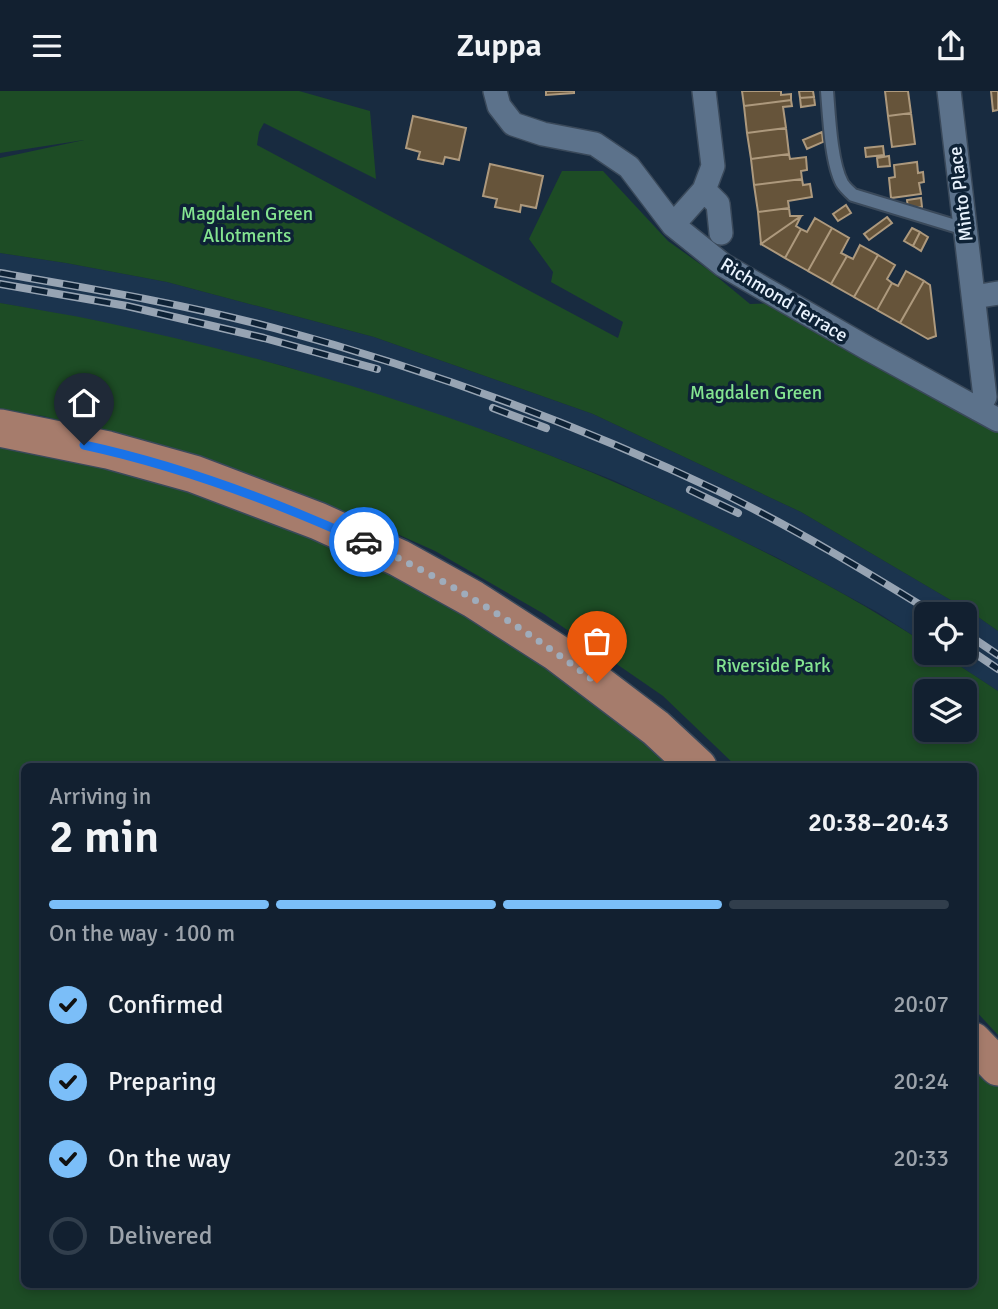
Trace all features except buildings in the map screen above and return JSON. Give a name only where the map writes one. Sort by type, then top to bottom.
[{"type":"main road","points":[[0,428],[108,450],[194,474],[318,521],[399,558],[473,599],[557,653],[656,728],[694,763]]},
{"type":"street","name":"Richmond Terrace","points":[[495,91],[499,106],[513,124],[543,134],[595,144],[629,167],[673,225],[723,265],[988,415]]},
{"type":"street","points":[[673,225],[704,190],[713,166],[704,91]]},
{"type":"street","name":"Minto Place","points":[[949,91],[988,415]]},
{"type":"street","points":[[704,190],[718,204],[721,233]]},
{"type":"street","points":[[974,297],[998,293]]},
{"type":"lane","points":[[827,91],[835,166],[845,188],[853,195],[965,229]]},
{"type":"shaded area","points":[[0,253],[167,282],[374,337],[593,414],[801,512],[954,602],[914,602],[914,636],[877,612],[776,557],[613,480],[497,435],[284,366],[97,321],[0,303]]},
{"type":"shaded area","points":[[977,616],[998,631],[998,691],[958,665],[977,665]]},
{"type":"green space","points":[[0,91],[299,91],[370,111],[376,179],[264,123],[257,145],[618,338],[623,322],[551,282],[553,272],[529,239],[562,171],[603,171],[668,241],[750,304],[779,303],[998,426],[998,631],[977,616],[977,602],[954,602],[801,512],[593,414],[374,337],[167,282],[0,253],[0,158],[84,140],[0,153]]},
{"type":"green space","name":"Riverside Park","points":[[0,303],[87,318],[247,356],[392,399],[535,450],[675,509],[834,589],[914,636],[914,665],[958,665],[998,691],[998,1035],[977,1012],[977,763],[733,763],[663,696],[544,614],[435,551],[357,516],[173,451],[43,416],[0,410]]},
{"type":"green space","points":[[0,441],[173,481],[409,578],[548,664],[672,763],[21,763],[21,1288],[977,1288],[977,1064],[998,1084],[998,1309],[0,1309]]},
{"type":"railway","points":[[0,273],[138,297],[240,319],[388,361],[501,400],[612,443],[720,492],[802,535],[915,602]]},
{"type":"railway","points":[[0,284],[127,306],[264,338],[377,369]]},
{"type":"railway","points":[[493,408],[546,428]]},
{"type":"railway","points":[[690,490],[738,513]]},
{"type":"railway","points":[[977,641],[998,655]]},
{"type":"railway","points":[[977,655],[998,669]]},
{"type":"way so far","points":[[364,542],[473,599],[557,653],[597,683]]},
{"type":"route","points":[[84,445],[194,474],[318,521],[364,542]]},
{"type":"park label","name":"Magdalen Green Allotments","points":[[247,225]]},
{"type":"park label","name":"Magdalen Green","points":[[756,393]]}]
